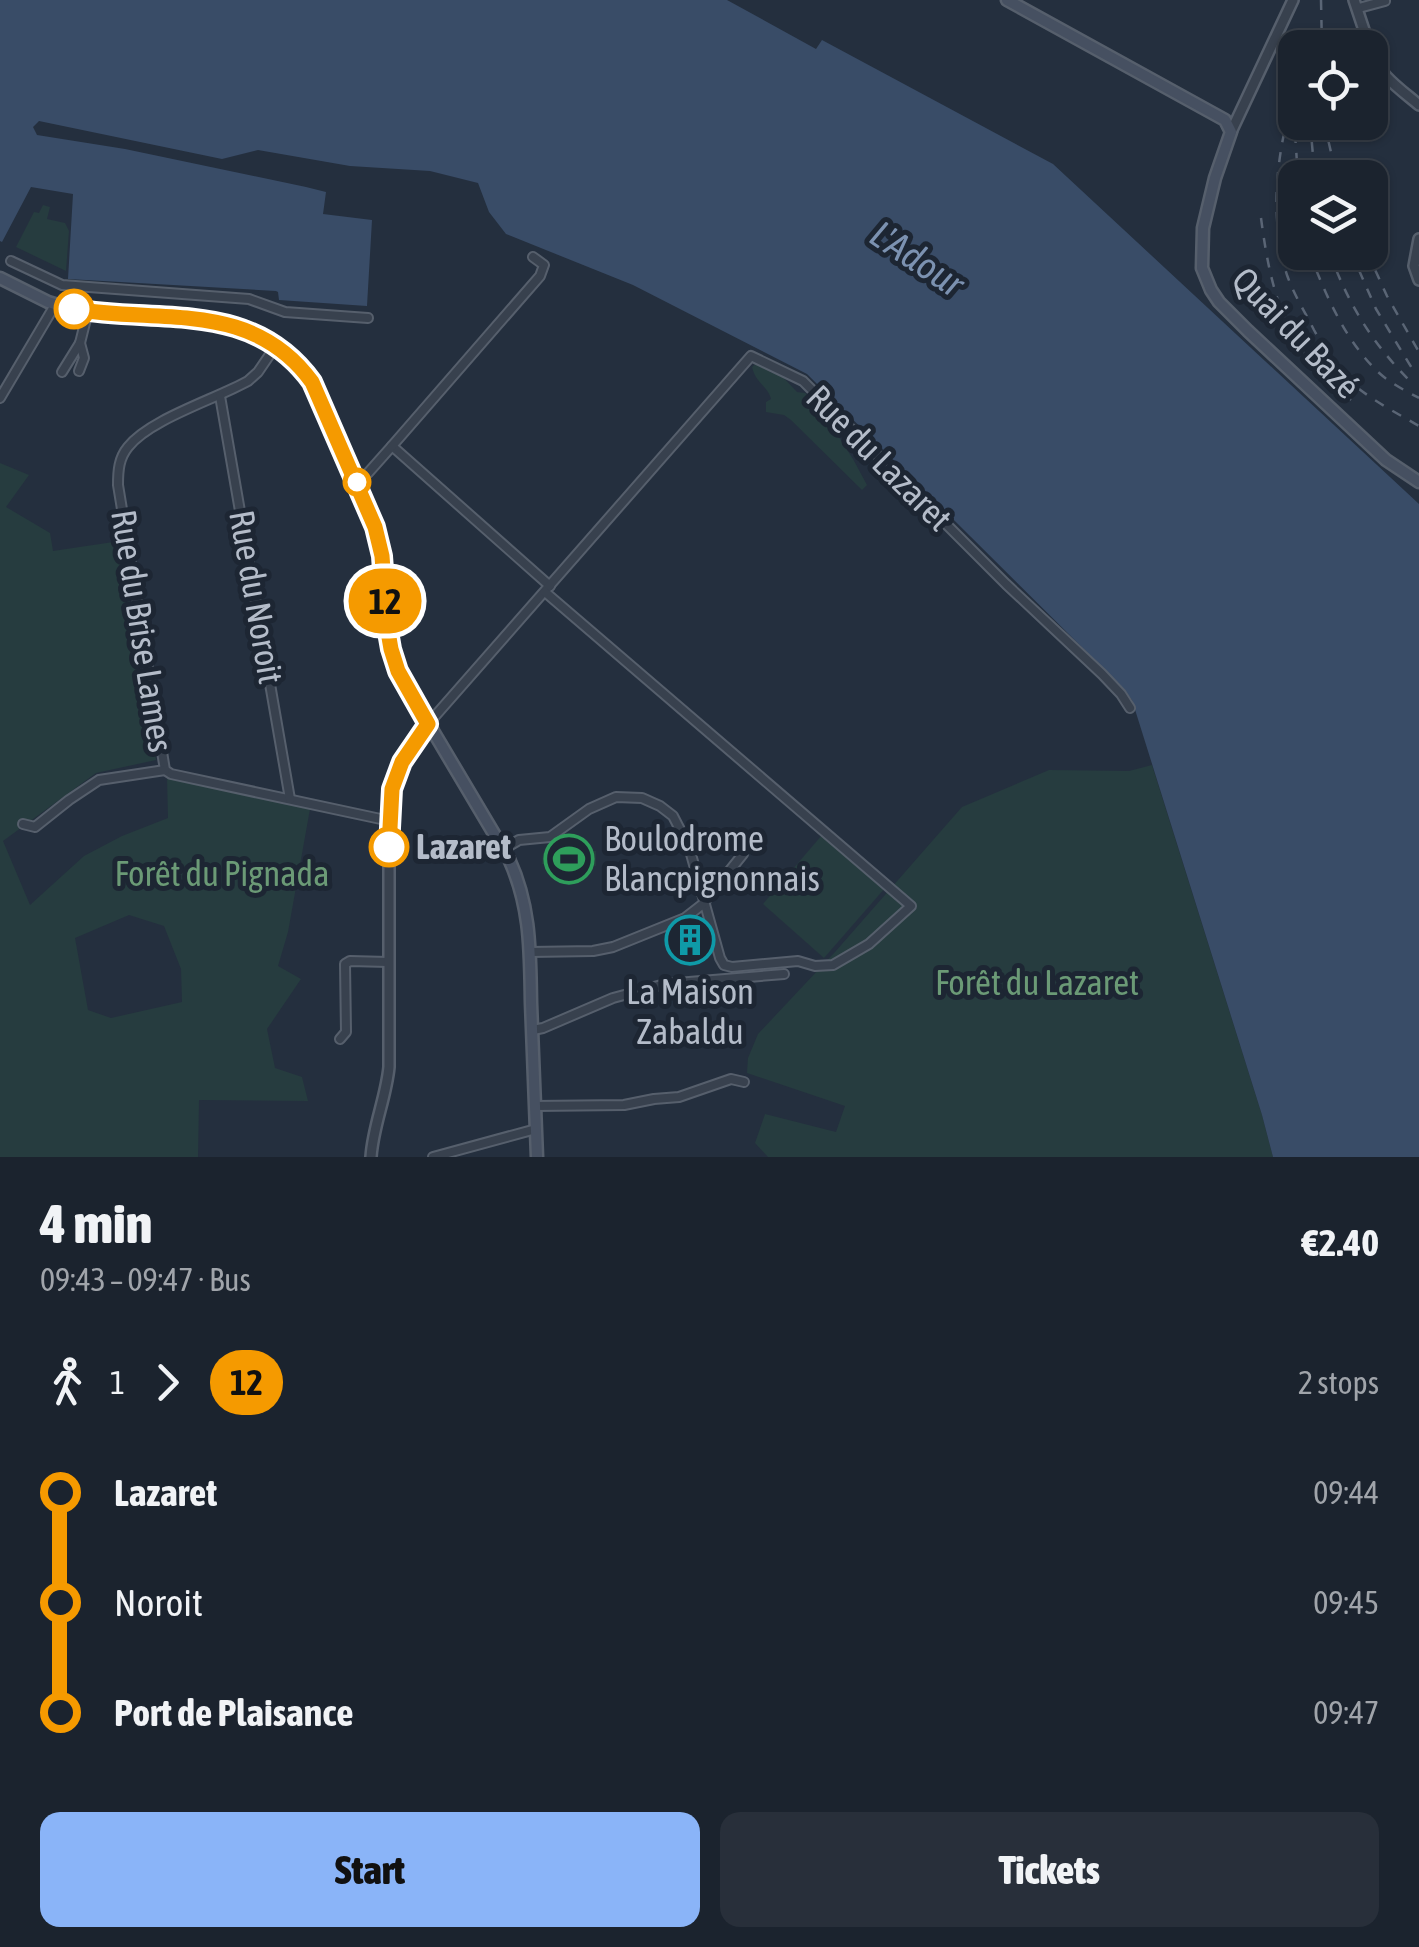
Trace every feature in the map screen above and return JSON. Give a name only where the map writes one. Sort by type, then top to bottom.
[{"type":"main road","points":[[1007,0],[1225,120],[1231,132]]},
{"type":"main road","name":"Quai du Bazé","points":[[1231,132],[1203,228],[1202,268],[1212,290],[1236,320],[1386,460],[1419,482]]},
{"type":"main road","points":[[0,278],[55,304],[88,311],[215,320],[246,330],[297,364],[312,382],[380,544],[391,649],[398,671],[504,849],[523,892],[530,952],[536,1157]]},
{"type":"street","points":[[1231,132],[1292,0]]},
{"type":"street","points":[[1364,30],[1356,4],[1385,1]]},
{"type":"street","points":[[1388,78],[1419,105]]},
{"type":"street","points":[[1419,239],[1414,266],[1419,280]]},
{"type":"street","points":[[356,481],[368,473],[540,276],[544,265],[534,257]]},
{"type":"street","points":[[11,262],[62,285],[249,299],[285,312],[368,318]]},
{"type":"street","points":[[0,398],[55,304]]},
{"type":"street","points":[[62,372],[80,343],[88,311]]},
{"type":"street","points":[[79,370],[84,358],[80,343]]},
{"type":"street","name":"Rue du Brise Lames","points":[[275,347],[248,381],[138,436],[121,458],[118,485],[165,770],[390,821]]},
{"type":"street","name":"Rue du Lazaret","points":[[428,724],[751,356],[803,381],[1102,674],[1130,708]]},
{"type":"street","name":"Rue du Noroit","points":[[220,396],[290,799]]},
{"type":"street","points":[[392,446],[548,589],[911,906],[869,944],[832,964],[815,966],[798,961],[732,966],[720,958],[682,831],[673,816],[660,806],[642,798],[608,799],[550,837],[520,840],[504,849]]},
{"type":"street","points":[[371,1157],[389,1067],[392,789],[411,748],[428,724]]},
{"type":"street","points":[[23,824],[35,827],[100,780],[165,770]]},
{"type":"street","points":[[530,952],[614,947],[685,918],[703,904],[743,854]]},
{"type":"street","points":[[340,1039],[346,1032],[346,964],[388,962]]},
{"type":"street","points":[[533,1030],[613,998],[665,984],[784,974]]},
{"type":"street","points":[[535,1106],[624,1104],[679,1097],[730,1079],[744,1082]]},
{"type":"street","points":[[432,1157],[536,1129]]},
{"type":"green space","points":[[43,205],[50,207],[47,219],[65,223],[69,231],[66,271],[16,247],[34,212],[39,213]]},
{"type":"green space","points":[[757,363],[772,373],[778,372],[797,392],[816,400],[839,424],[851,443],[833,428],[867,485],[862,490],[791,420],[766,412],[766,402],[771,399],[754,373],[752,367]]},
{"type":"green space","name":"Forêt du Pignada","points":[[0,463],[29,475],[6,507],[50,533],[53,551],[120,541],[156,760],[96,773],[3,841],[30,905],[84,856],[168,818],[167,778],[310,809],[288,932],[278,966],[301,979],[267,1029],[275,1068],[302,1077],[308,1101],[199,1100],[198,1157],[0,1157]],"holes":[[[129,915],[164,926],[181,969],[182,1002],[111,1018],[88,1010],[75,938]]]},
{"type":"green space","name":"Forêt du Lazaret","points":[[1152,765],[1273,1157],[768,1157],[755,1143],[765,1114],[836,1132],[845,1106],[747,1073],[748,1058],[758,1034],[962,807],[1049,770],[1129,771]]},
{"type":"green space","points":[[822,835],[885,888],[824,958],[763,904]]},
{"type":"green space","name":"Boulodrome Blancpignonnais","points":[[596,851],[596,866],[542,864],[543,853]]},
{"type":"water","name":"L'Adour","points":[[0,0],[727,0],[816,49],[822,40],[1053,164],[1419,504],[1419,1157],[1273,1157],[1132,700],[807,374],[633,285],[506,234],[489,212],[478,183],[430,171],[350,166],[258,150],[222,159],[39,121],[33,127],[37,135],[125,149],[326,192],[323,214],[372,220],[367,306],[279,300],[276,291],[68,279],[73,194],[31,187],[0,241]]},
{"type":"railway","points":[[1321,0],[1322,30]]},
{"type":"railway","points":[[1283,140],[1277,184],[1278,231],[1287,275],[1296,296],[1338,370],[1369,396],[1419,426]]},
{"type":"railway","points":[[1295,140],[1297,160]]},
{"type":"railway","points":[[1312,140],[1313,160]]},
{"type":"railway","points":[[1328,140],[1333,160]]},
{"type":"railway","points":[[1261,218],[1270,272],[1285,320],[1311,362],[1351,400]]},
{"type":"railway","points":[[1317,270],[1336,313],[1363,356],[1384,377],[1419,398]]},
{"type":"railway","points":[[1337,270],[1362,322],[1411,382]]},
{"type":"railway","points":[[1359,270],[1376,309],[1416,375]]},
{"type":"railway","points":[[1375,270],[1419,352]]},
{"type":"bus line","name":"12","points":[[74,309],[224,322],[275,347],[312,382],[375,527],[382,556],[388,641],[398,671],[428,724],[402,762],[392,789],[389,847]]},
{"type":"place","name":"Lazaret","points":[[389,847]]},
{"type":"place","name":"Boulodrome Blancpignonnais","points":[[569,859]]},
{"type":"place","name":"La Maison Zabaldu","points":[[690,940]]}]
